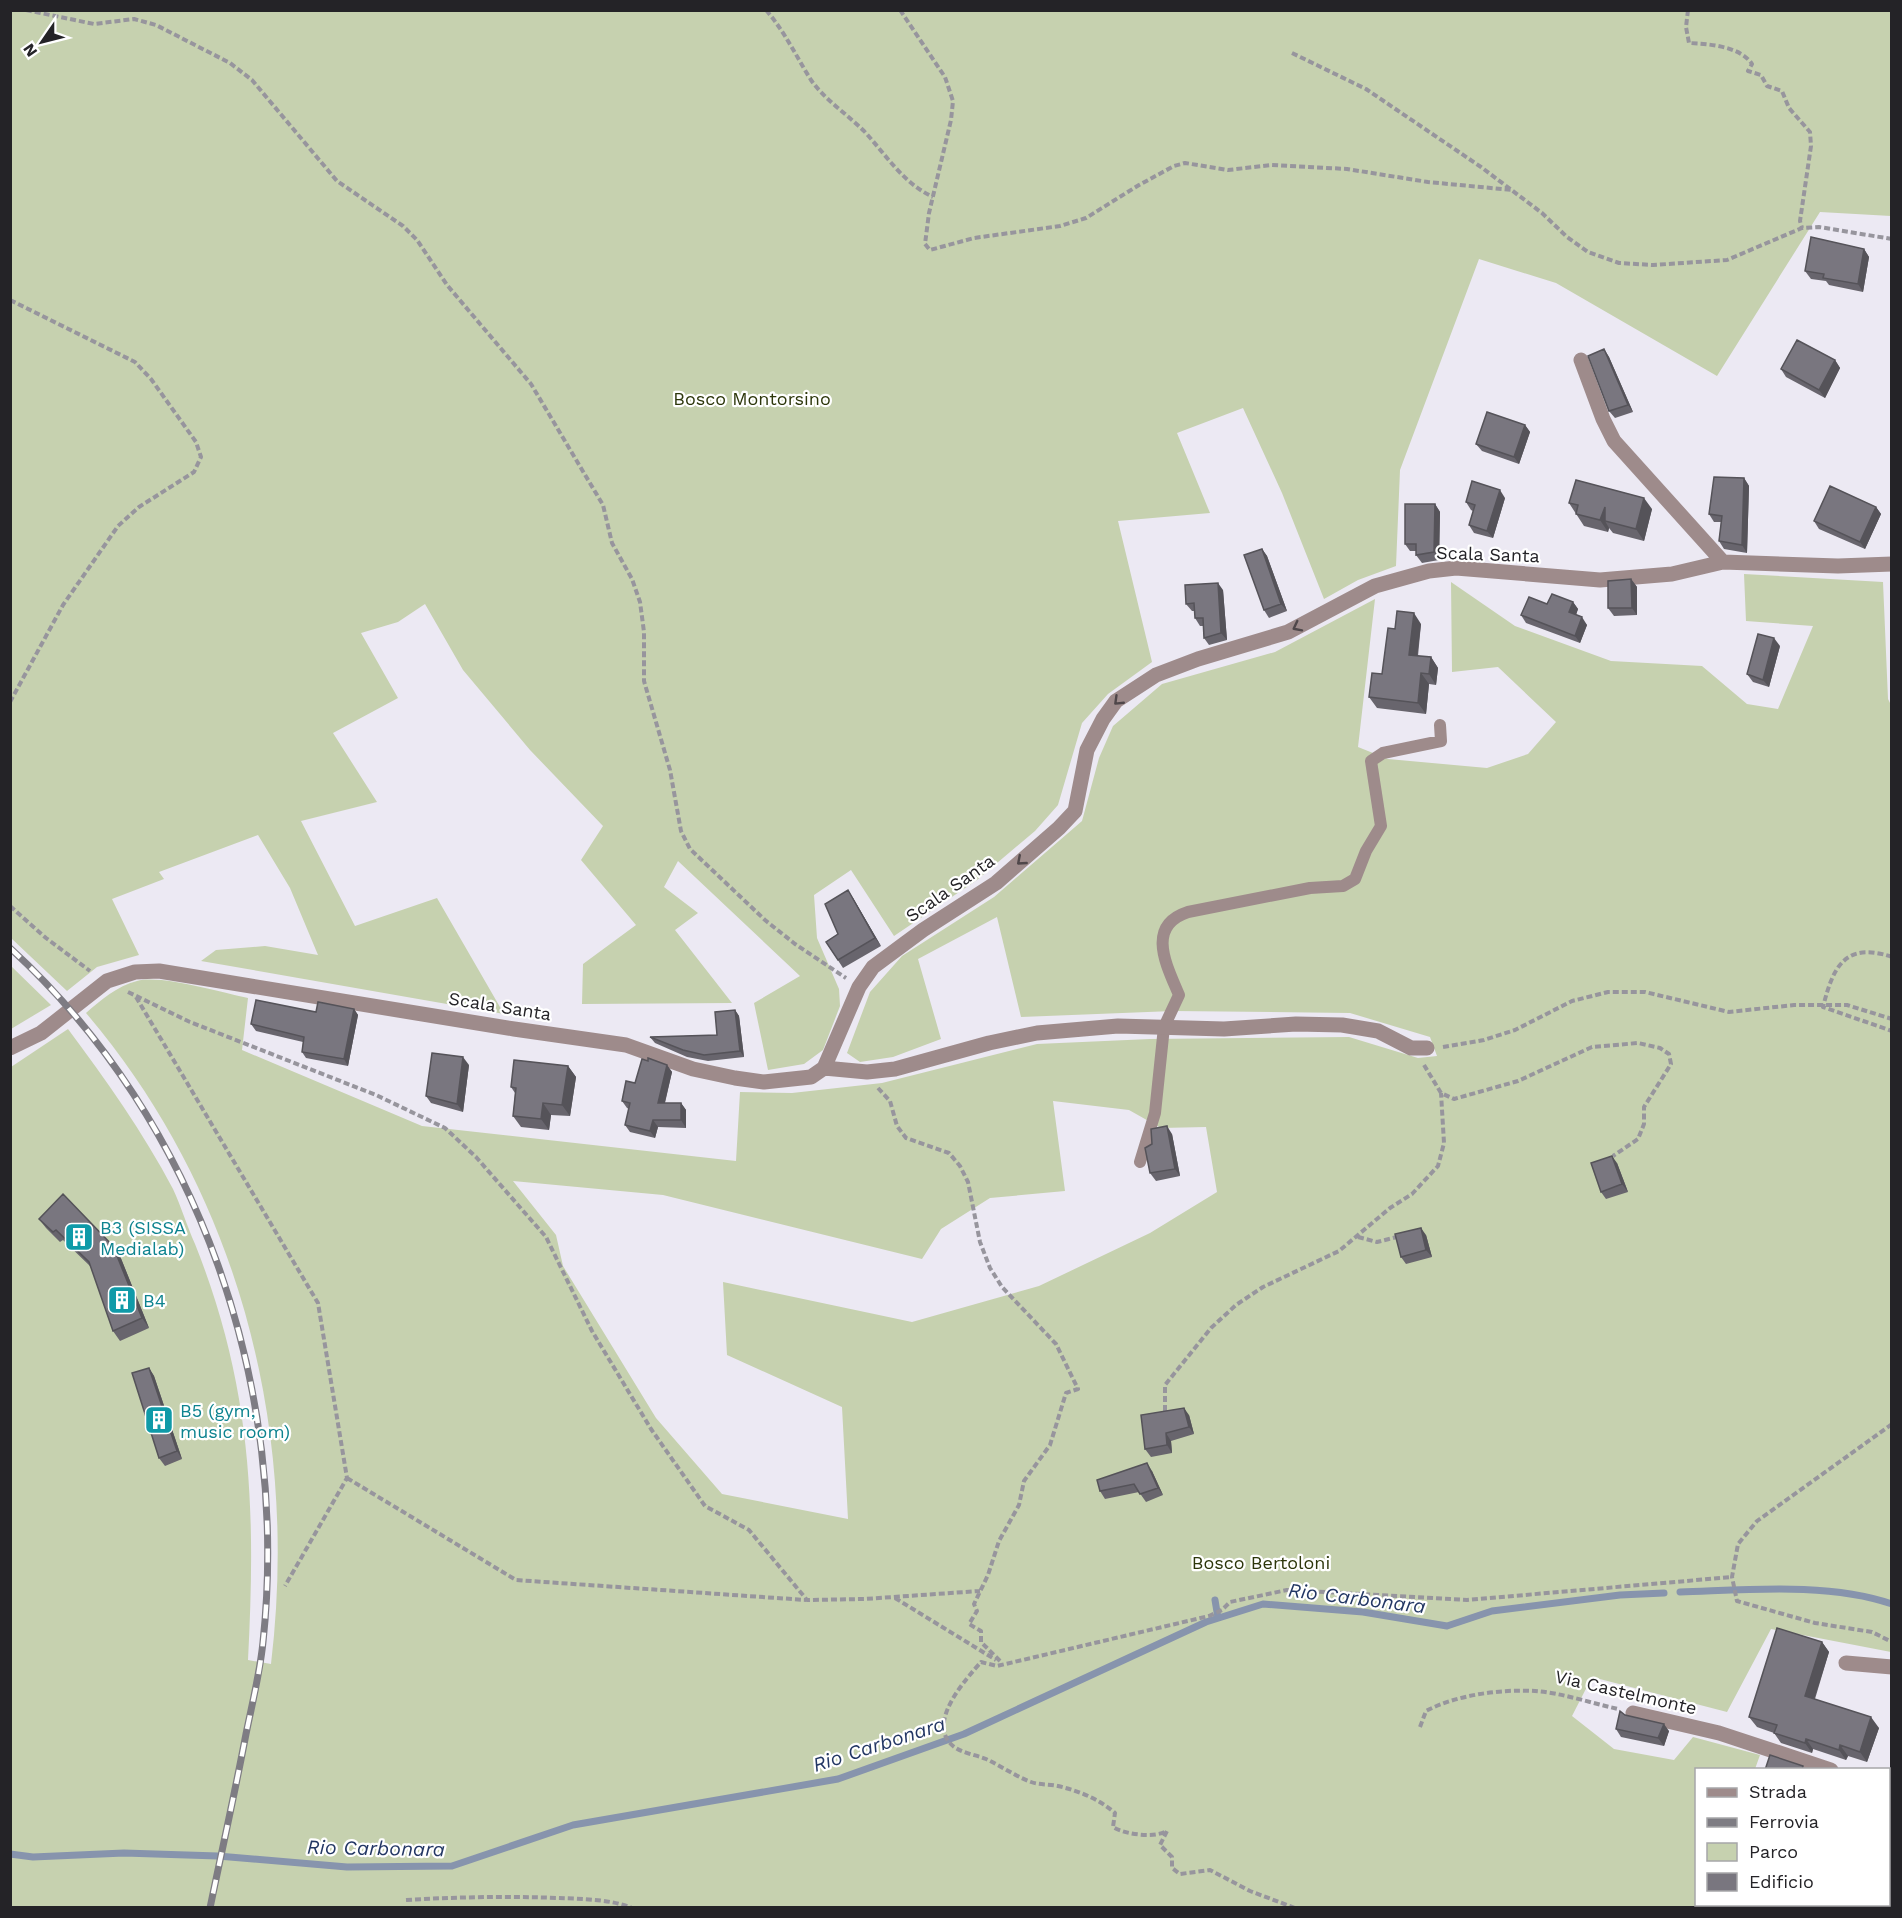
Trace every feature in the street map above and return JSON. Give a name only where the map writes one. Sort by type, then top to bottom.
[{"type":"street","points":[[1581,360],[1603,419],[1614,441],[1723,562]]},
{"type":"street","name":"Scala Santa","points":[[10,1048],[53,1023],[103,984],[135,972],[159,971],[514,1029],[627,1045],[693,1068],[764,1082],[811,1077],[824,1068],[860,987],[873,967],[923,930],[985,891],[1059,828],[1075,811],[1082,771],[1092,739],[1116,701],[1156,675],[1198,659],[1288,632],[1375,586],[1428,571],[1456,568],[1600,580],[1672,574],[1723,562],[1838,566],[1892,564]]},
{"type":"street","points":[[824,1068],[867,1072],[895,1069],[989,1043],[1038,1033],[1118,1026],[1224,1029],[1296,1024],[1342,1025],[1378,1031],[1411,1048],[1427,1048]]},
{"type":"street","points":[[1846,1663],[1892,1667]]},
{"type":"street","name":"Via Castelmonte","points":[[1633,1713],[1719,1733],[1825,1768]]},
{"type":"lane","points":[[1140,1162],[1155,1113],[1164,1027],[1179,995],[1163,957],[1162,942],[1167,925],[1174,916],[1278,893],[1343,886],[1355,879],[1366,851],[1381,826],[1371,761],[1383,753],[1400,748],[1441,741],[1440,725]]},
{"type":"path","points":[[26,10],[94,24],[134,20],[167,30],[230,63],[252,80],[337,181],[403,226],[417,240],[453,293],[531,384],[603,505],[612,543],[632,579],[640,602],[645,632],[644,681],[670,770],[681,831],[690,849],[726,885],[787,938],[860,987]]},
{"type":"path","points":[[766,10],[782,29],[812,81],[863,130],[894,167],[917,189],[933,197]]},
{"type":"path","points":[[900,10],[945,78],[953,100],[951,120],[933,197],[925,244],[930,250],[975,238],[1059,226],[1086,218],[1148,180],[1174,166],[1185,163],[1228,170],[1272,165],[1347,169],[1428,182],[1512,190]]},
{"type":"path","points":[[1688,10],[1686,27],[1689,42],[1725,48],[1748,58],[1752,64],[1748,71],[1761,75],[1767,86],[1782,91],[1788,108],[1810,132],[1811,146],[1800,221],[1802,228]]},
{"type":"path","points":[[1292,52],[1366,89],[1512,190],[1588,252],[1619,263],[1653,266],[1727,260],[1802,228],[1818,227],[1892,239]]},
{"type":"path","points":[[10,300],[135,362],[151,379],[196,442],[201,457],[194,472],[139,507],[118,526],[63,605],[10,702]]},
{"type":"path","points":[[10,906],[103,984],[135,996],[190,1022],[376,1095],[445,1128],[483,1164],[546,1237],[592,1331],[651,1429],[705,1506],[749,1530],[807,1600]]},
{"type":"path","points":[[1823,1006],[1835,970],[1848,956],[1865,952],[1892,957]]},
{"type":"path","points":[[1427,1048],[1484,1040],[1536,1022],[1572,1001],[1608,992],[1645,992],[1729,1012],[1794,1005],[1847,1005],[1892,1019]]},
{"type":"path","points":[[135,996],[318,1303],[347,1478],[285,1586]]},
{"type":"path","points":[[1823,1006],[1892,1031]]},
{"type":"path","points":[[1441,1093],[1454,1099],[1510,1084],[1592,1047],[1638,1043],[1660,1048],[1669,1054],[1671,1064],[1644,1107],[1644,1124],[1638,1139],[1613,1156]]},
{"type":"path","points":[[1165,1411],[1165,1385],[1211,1328],[1236,1305],[1263,1287],[1340,1251],[1390,1208],[1412,1194],[1438,1166],[1444,1143],[1441,1093],[1411,1048]]},
{"type":"path","points":[[867,1072],[890,1101],[897,1126],[906,1138],[949,1153],[960,1166],[968,1182],[980,1242],[990,1268],[1002,1287],[1056,1344],[1078,1389],[1066,1393],[1050,1445],[1024,1481],[1018,1505],[999,1541],[974,1604],[977,1611],[969,1624],[981,1631],[981,1642],[1002,1663]]},
{"type":"path","points":[[1357,1237],[1377,1242],[1403,1236]]},
{"type":"path","points":[[1892,1424],[1757,1521],[1738,1544],[1732,1577],[1737,1601],[1805,1620],[1872,1632],[1892,1642]]},
{"type":"path","points":[[347,1478],[516,1580],[807,1600],[980,1591]]},
{"type":"path","points":[[1295,1908],[1250,1891],[1210,1870],[1180,1874],[1172,1868],[1172,1857],[1160,1845],[1167,1830],[1160,1835],[1120,1831],[1113,1827],[1115,1813],[1101,1801],[1057,1786],[1034,1783],[998,1768],[986,1759],[970,1755],[949,1742],[946,1734],[946,1716],[953,1695],[981,1662],[997,1666],[1209,1616],[1222,1610],[1230,1602],[1287,1590],[1467,1600],[1732,1577]]},
{"type":"path","points":[[893,1597],[1002,1663]]},
{"type":"path","name":"Via Castelmonte","points":[[1420,1727],[1426,1711],[1443,1702],[1497,1693],[1536,1691],[1633,1713]]},
{"type":"path","points":[[406,1900],[502,1895],[575,1898],[622,1904],[632,1908]]},
{"type":"green space","name":"Bosco Montorsino","points":[[10,11],[1891,11],[1891,216],[1820,212],[1717,376],[1556,283],[1479,259],[1400,470],[1396,566],[1358,580],[1324,599],[1282,493],[1243,408],[1177,433],[1210,513],[1118,521],[1152,662],[1108,694],[1082,723],[1058,805],[1035,831],[977,880],[894,936],[851,870],[814,895],[817,938],[839,989],[840,1006],[823,1050],[804,1064],[768,1070],[754,1003],[800,976],[678,861],[664,887],[698,913],[675,930],[732,1003],[582,1004],[583,964],[636,925],[581,860],[603,826],[530,750],[463,670],[425,604],[398,622],[361,633],[398,698],[333,733],[377,802],[301,821],[355,926],[437,898],[504,1014],[201,961],[216,950],[265,946],[318,955],[290,888],[258,835],[159,872],[164,879],[112,899],[139,955],[97,967],[67,991],[11,938]]},
{"type":"green space","name":"Bosco Bertoloni","points":[[1744,574],[1883,582],[1888,699],[1892,707],[1891,1652],[1771,1629],[1727,1712],[1592,1677],[1572,1716],[1614,1749],[1674,1760],[1693,1737],[1760,1755],[1755,1768],[1695,1768],[1695,1906],[1890,1906],[1890,1892],[1891,1907],[11,1908],[11,1067],[68,1029],[137,1127],[161,1168],[176,1196],[214,1297],[239,1398],[246,1449],[251,1551],[248,1660],[271,1664],[277,1577],[276,1489],[265,1403],[247,1319],[220,1237],[184,1158],[139,1083],[86,1013],[110,994],[137,981],[161,980],[248,998],[242,1050],[422,1126],[736,1161],[740,1092],[792,1093],[882,1083],[1037,1044],[1150,1039],[1349,1037],[1418,1058],[1437,1056],[1430,1037],[1350,1013],[1173,1011],[1021,1017],[997,917],[918,959],[941,1039],[893,1057],[860,1062],[847,1053],[870,992],[902,956],[994,897],[1082,821],[1099,758],[1113,726],[1162,684],[1275,652],[1375,599],[1358,747],[1388,759],[1487,768],[1528,754],[1556,722],[1498,667],[1452,672],[1451,582],[1515,626],[1611,661],[1702,666],[1747,704],[1778,709],[1813,626],[1746,621]],"holes":[[[1053,1101],[1129,1110],[1161,1128],[1206,1127],[1217,1192],[1150,1233],[1039,1286],[912,1322],[723,1282],[727,1355],[842,1407],[848,1519],[722,1494],[656,1418],[563,1266],[556,1235],[513,1181],[663,1195],[922,1259],[941,1229],[990,1198],[1065,1191]]]},
{"type":"green space","points":[[10,965],[51,1005],[11,1029],[10,1029]]},
{"type":"building","points":[[1811,237],[1864,249],[1858,284],[1823,278],[1824,274],[1805,271]]},
{"type":"building","points":[[1797,340],[1835,360],[1819,390],[1781,369]]},
{"type":"building","points":[[1604,349],[1628,405],[1609,411],[1588,356]]},
{"type":"building","points":[[1487,412],[1525,425],[1514,457],[1476,444]]},
{"type":"building","points":[[1714,477],[1744,478],[1742,545],[1719,541],[1722,516],[1709,514]]},
{"type":"building","points":[[1576,480],[1644,498],[1636,529],[1605,521],[1605,507],[1600,520],[1576,514],[1578,505],[1569,503]]},
{"type":"building","points":[[1472,481],[1500,490],[1487,531],[1469,525],[1475,505],[1466,502]]},
{"type":"building","points":[[1830,486],[1876,507],[1860,542],[1814,521]]},
{"type":"building","points":[[1405,504],[1435,504],[1434,552],[1416,555],[1416,544],[1405,544]]},
{"type":"building","points":[[1262,549],[1281,604],[1264,610],[1244,555]]},
{"type":"building","points":[[1631,579],[1632,608],[1608,608],[1608,581]]},
{"type":"building","points":[[1218,583],[1221,633],[1204,638],[1203,618],[1195,618],[1194,603],[1186,604],[1185,585]]},
{"type":"building","points":[[1552,594],[1573,602],[1569,612],[1582,617],[1575,636],[1521,615],[1529,597],[1547,604]]},
{"type":"building","points":[[1397,611],[1414,613],[1409,655],[1431,657],[1429,674],[1421,673],[1418,703],[1369,697],[1372,673],[1382,674],[1388,628],[1395,629]]},
{"type":"building","points":[[1758,634],[1774,638],[1763,680],[1747,674]]},
{"type":"building","points":[[848,890],[875,938],[838,960],[826,942],[838,934],[825,904]]},
{"type":"building","points":[[256,1000],[316,1012],[318,1002],[354,1009],[344,1059],[302,1052],[304,1037],[251,1024]]},
{"type":"building","points":[[735,1010],[740,1051],[704,1055],[683,1050],[650,1037],[717,1035],[715,1012]]},
{"type":"building","points":[[432,1053],[463,1057],[457,1104],[426,1096]]},
{"type":"building","points":[[648,1058],[667,1065],[658,1103],[681,1103],[681,1120],[653,1120],[650,1131],[625,1125],[630,1103],[622,1101],[626,1081],[635,1083],[642,1059],[648,1061]]},
{"type":"building","points":[[514,1060],[568,1066],[562,1105],[543,1103],[541,1119],[513,1116],[516,1088],[511,1087]]},
{"type":"building","points":[[1167,1126],[1175,1169],[1150,1173],[1145,1148],[1152,1144],[1151,1129]]},
{"type":"building","points":[[1612,1156],[1622,1184],[1601,1192],[1591,1163]]},
{"type":"building","points":[[63,1194],[113,1246],[142,1318],[113,1331],[89,1262],[56,1230],[53,1232],[39,1219]]},
{"type":"building","points":[[1421,1228],[1426,1250],[1401,1257],[1395,1234]]},
{"type":"building","name":"B5 (gym, music room)","points":[[149,1368],[177,1451],[159,1458],[132,1373]]},
{"type":"building","points":[[1184,1408],[1189,1427],[1166,1433],[1167,1445],[1145,1449],[1141,1415]]},
{"type":"building","points":[[1147,1463],[1158,1488],[1140,1494],[1134,1484],[1100,1491],[1097,1480]]},
{"type":"building","points":[[1777,1628],[1822,1642],[1805,1696],[1871,1717],[1860,1752],[1840,1745],[1839,1750],[1806,1739],[1805,1743],[1774,1733],[1777,1725],[1749,1717]]},
{"type":"building","points":[[1620,1711],[1625,1715],[1664,1724],[1658,1738],[1616,1729]]},
{"type":"building","points":[[1770,1755],[1803,1766],[1802,1768],[1766,1768]]},
{"type":"waterway","name":"Rio Carbonara","points":[[1680,1592],[1759,1589],[1814,1590],[1867,1597],[1892,1604]]},
{"type":"waterway","name":"Rio Carbonara","points":[[10,1854],[33,1857],[124,1853],[218,1856],[347,1867],[452,1866],[573,1825],[838,1779],[964,1734],[1206,1622],[1263,1604],[1363,1612],[1447,1626],[1492,1611],[1620,1595],[1664,1593]]},
{"type":"waterway","points":[[1215,1600],[1218,1618]]},
{"type":"railway","points":[[10,948],[77,1017],[133,1094],[181,1177],[218,1265],[245,1357],[262,1451],[268,1546],[263,1642],[256,1688],[210,1908]]},
{"type":"place","name":"B3 (SISSA Medialab)","points":[[79,1237]]},
{"type":"place","name":"B4","points":[[122,1300]]},
{"type":"place","name":"B5 (gym, music room)","points":[[159,1420]]}]
